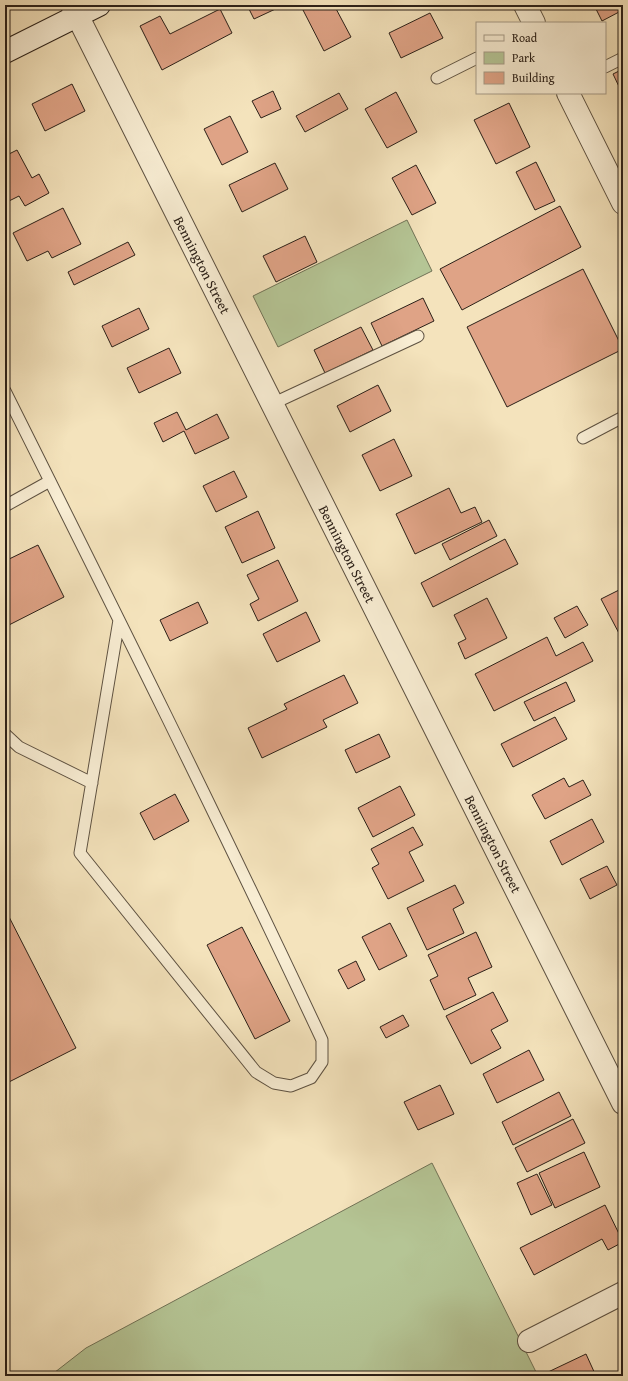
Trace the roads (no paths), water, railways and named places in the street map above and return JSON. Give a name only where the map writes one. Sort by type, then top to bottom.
[{"type":"street","points":[[5,52],[74,11],[99,5]]},
{"type":"street","points":[[525,5],[534,22]]},
{"type":"street","name":"Bennington Street","points":[[74,11],[623,1103]]},
{"type":"street","points":[[568,94],[623,203]]},
{"type":"street","points":[[529,1342],[623,1293]]},
{"type":"lane","points":[[437,78],[476,58]]},
{"type":"lane","points":[[606,66],[623,58]]},
{"type":"lane","points":[[272,404],[418,336]]},
{"type":"lane","points":[[5,392],[50,481],[119,620],[240,865],[322,1040],[322,1062],[311,1078],[291,1086],[274,1084],[256,1072],[80,853],[119,620]]},
{"type":"lane","points":[[583,438],[623,416]]},
{"type":"lane","points":[[5,506],[50,481]]},
{"type":"lane","points":[[5,734],[19,747],[92,783]]}]
